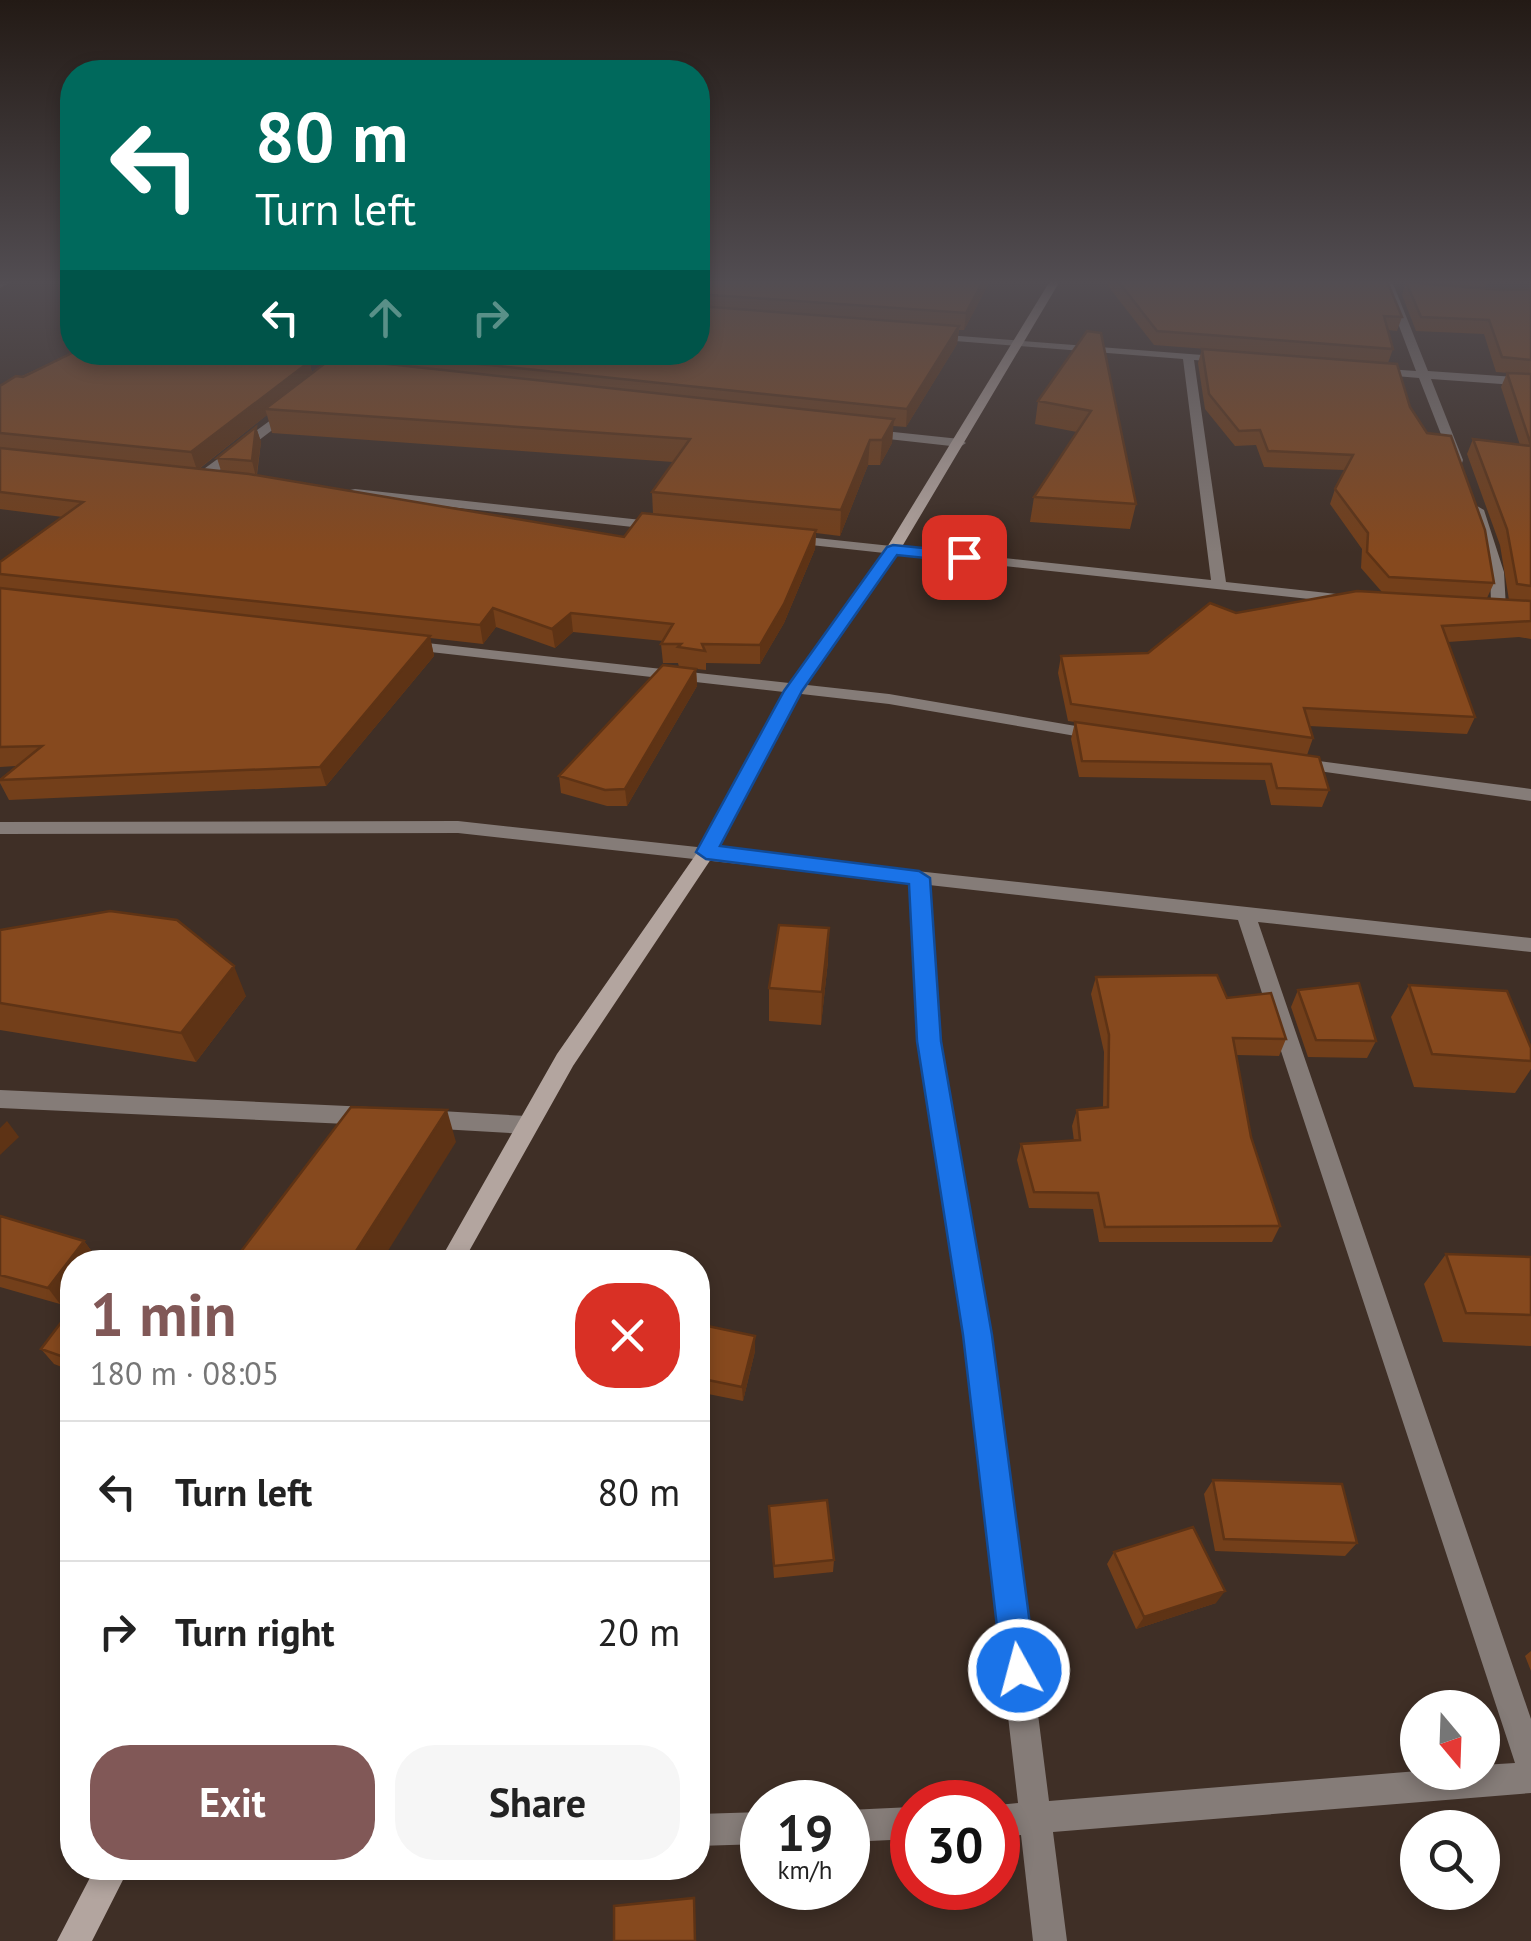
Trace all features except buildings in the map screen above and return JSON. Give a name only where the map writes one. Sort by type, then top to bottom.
[{"type":"street","points":[[458,1250],[526,1125],[706,852],[793,691],[893,550],[1000,372]]},
{"type":"street","points":[[1190,372],[1219,587]]},
{"type":"street","points":[[1388,372],[1531,382]]},
{"type":"street","points":[[1424,374],[1465,479]]},
{"type":"street","points":[[202,477],[304,400]]},
{"type":"street","points":[[842,430],[960,443]]},
{"type":"street","points":[[184,475],[222,479]]},
{"type":"street","points":[[340,492],[676,527]]},
{"type":"street","points":[[1460,606],[1507,609],[1472,496]]},
{"type":"street","points":[[774,538],[1358,600]]},
{"type":"street","points":[[397,644],[889,699],[1123,739]]},
{"type":"street","points":[[1278,760],[1531,795]]},
{"type":"street","points":[[0,828],[458,827],[1531,945]]},
{"type":"street","points":[[919,878],[929,1041],[977,1335],[1050,1941]]},
{"type":"street","points":[[1246,914],[1531,1765]]},
{"type":"street","points":[[0,1099],[526,1125]]},
{"type":"street","points":[[1020,1820],[1531,1777]]},
{"type":"street","points":[[710,1830],[740,1829]]},
{"type":"street","points":[[74,1941],[107,1880]]},
{"type":"route","points":[[964,557],[893,550],[793,691],[764,752],[706,852],[919,878],[929,1041],[977,1335],[1019,1670]]}]
